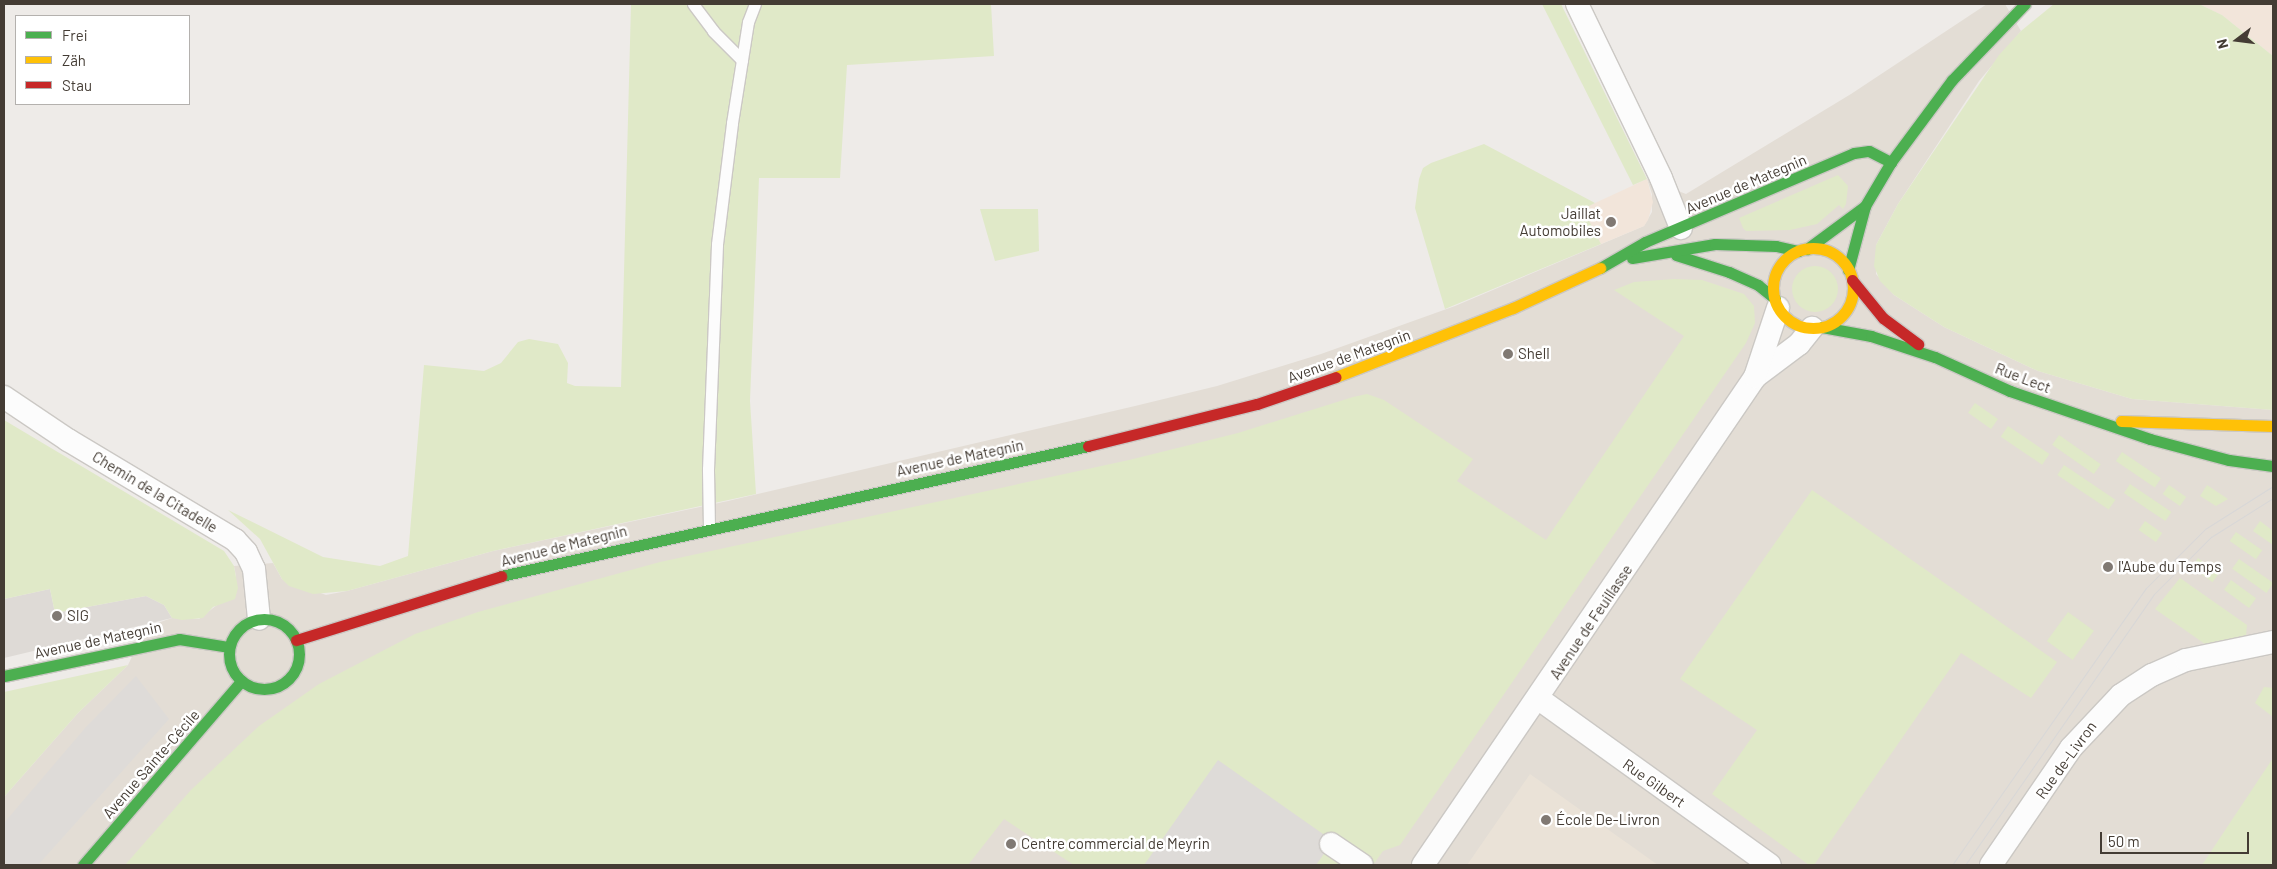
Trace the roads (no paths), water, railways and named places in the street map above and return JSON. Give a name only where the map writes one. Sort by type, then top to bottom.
[{"type":"main road","points":[[1865,206],[1803,250],[1784,260],[1776,274],[1776,303],[1792,322],[1817,328],[1840,318],[1846,310],[1853,290],[1850,275],[1865,206],[1891,162],[1952,80],[2025,4]]},
{"type":"main road","name":"Avenue de Mategnin","points":[[296,640],[514,573],[709,528],[1159,430],[1257,404],[1434,341],[1616,261],[1645,242],[1854,153],[1869,151],[1891,162]]},
{"type":"main road","name":"Avenue de Mategnin","points":[[1616,261],[1732,244],[1776,246],[1803,250]]},
{"type":"main road","points":[[1803,250],[1834,255],[1850,275]]},
{"type":"main road","name":"Avenue de Mategnin","points":[[1670,253],[1730,272],[1758,285],[1776,303]]},
{"type":"main road","name":"Rue Lect","points":[[1850,275],[1883,318],[1935,357]]},
{"type":"main road","name":"Rue Lect","points":[[1817,328],[1870,336],[1935,357],[2010,391],[2102,420],[2150,439],[2229,460],[2273,466]]},
{"type":"main road","name":"Rue Lect","points":[[2102,420],[2273,426]]},
{"type":"main road","name":"Rue Lect","points":[[2102,420],[2204,437]]},
{"type":"main road","points":[[259,619],[281,623],[296,640],[299,654],[296,668],[281,684],[261,689],[241,681],[230,663],[229,647],[242,626],[259,619]]},
{"type":"main road","name":"Avenue de Mategnin","points":[[4,676],[179,639],[229,647]]},
{"type":"main road","name":"Avenue Sainte-Cécile","points":[[83,865],[241,681]]},
{"type":"street","points":[[1577,4],[1661,178],[1681,228]]},
{"type":"street","name":"Avenue de Feuillasse","points":[[1423,865],[1539,698],[1755,377],[1776,303]]},
{"type":"street","name":"Avenue de Feuillasse","points":[[1755,377],[1817,328]]},
{"type":"street","name":"Chemin de la Citadelle","points":[[4,397],[68,440],[235,540],[246,552],[254,569],[259,619]]},
{"type":"street","name":"Rue de-Livron","points":[[1991,865],[2071,748],[2121,695],[2152,675],[2186,660],[2273,642]]},
{"type":"street","name":"Rue Gilbert","points":[[1539,698],[1770,865]]},
{"type":"street","points":[[1331,844],[1362,865]]},
{"type":"lane","points":[[693,4],[713,32],[742,60]]},
{"type":"lane","points":[[709,528],[713,294],[730,132],[748,22],[755,4]]},
{"type":"tram line","points":[[1952,865],[2146,588],[2205,529],[2273,486]]},
{"type":"tram line","points":[[1965,865],[2154,594],[2211,537],[2273,498]]},
{"type":"place","name":"Jaillat Automobiles","points":[[1611,222]]},
{"type":"place","name":"Shell","points":[[1508,354]]},
{"type":"place","name":"l'Aube du Temps","points":[[2108,567]]},
{"type":"place","name":"SIG","points":[[57,616]]},
{"type":"place","name":"École De-Livron","points":[[1546,820]]},
{"type":"place","name":"Centre commercial de Meyrin","points":[[1011,844]]}]
